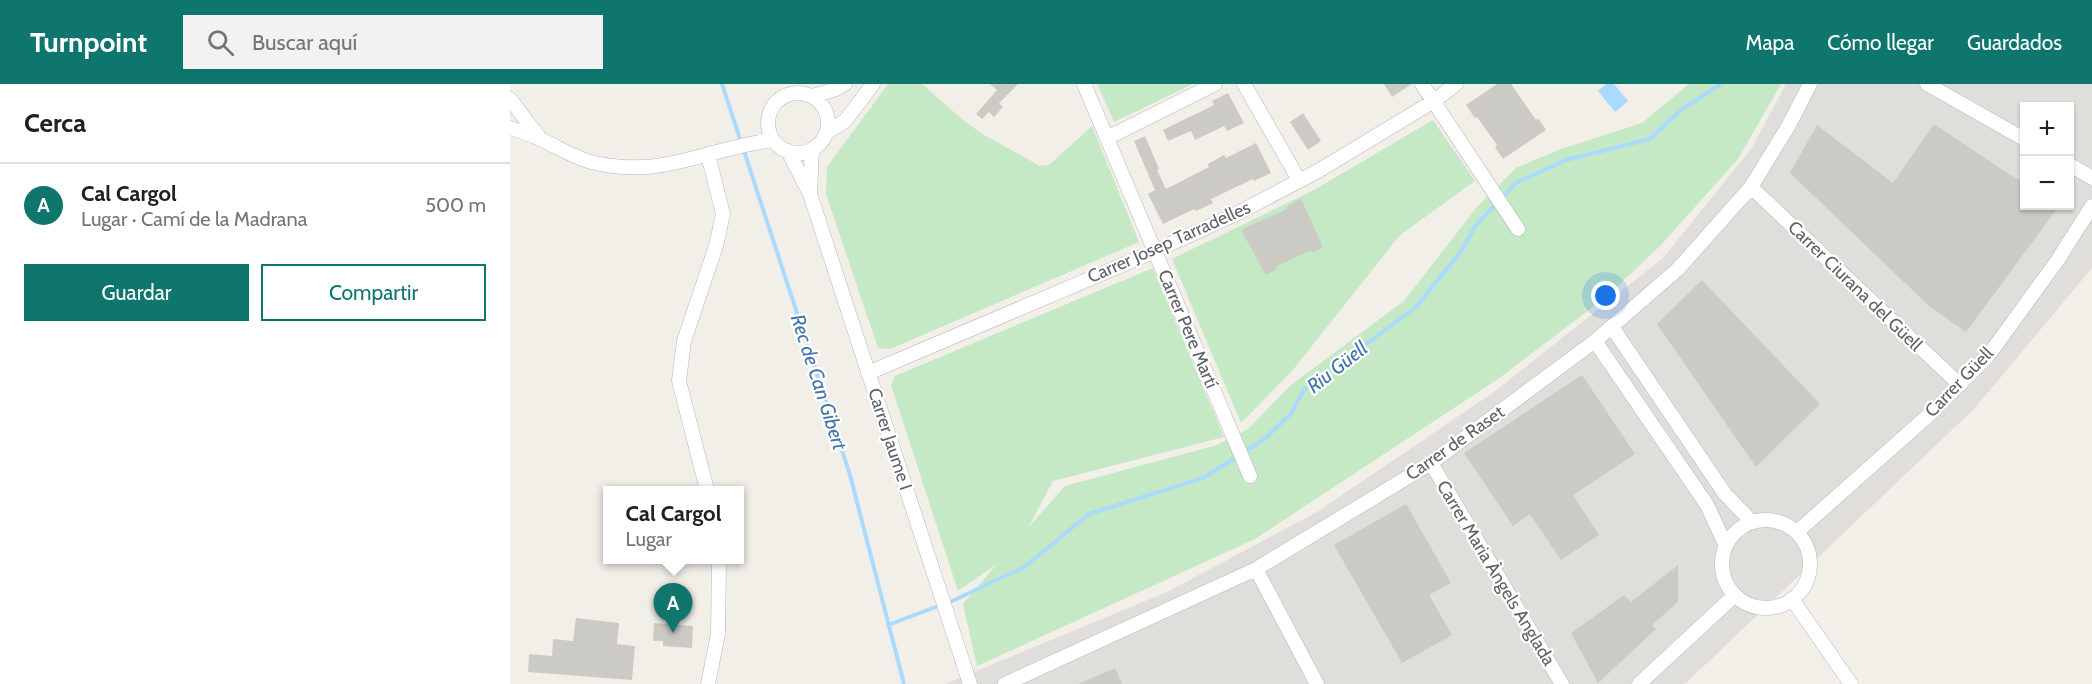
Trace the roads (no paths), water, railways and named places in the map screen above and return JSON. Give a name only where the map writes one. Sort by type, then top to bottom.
[{"type":"street","points":[[776,102],[777,84]]},
{"type":"street","points":[[813,96],[825,109],[828,121],[821,143],[800,153],[781,148],[771,133],[770,111],[776,102],[785,95],[796,92],[813,96],[845,84]]},
{"type":"street","points":[[826,133],[845,121],[873,84]]},
{"type":"street","name":"Carrer Pere Martí","points":[[1084,84],[1250,476]]},
{"type":"street","points":[[1107,138],[1215,84]]},
{"type":"street","points":[[1244,84],[1299,180]]},
{"type":"street","points":[[1422,84],[1518,229]]},
{"type":"street","name":"Carrer Josep Tarradelles","points":[[868,373],[1155,251],[1236,214],[1318,171],[1434,101],[1456,84]]},
{"type":"street","name":"Carrer de Raset","points":[[1005,684],[1256,569],[1431,463],[1612,327],[1678,269],[1751,187],[1789,125],[1810,84]]},
{"type":"street","points":[[1927,84],[2020,137]]},
{"type":"street","points":[[510,99],[540,139]]},
{"type":"street","points":[[510,128],[588,161],[621,167],[656,167],[713,154],[771,133]]},
{"type":"street","name":"Carrer Jaume I","points":[[810,194],[812,149]]},
{"type":"street","name":"Carrer Jaume I","points":[[788,151],[810,194],[970,684]]},
{"type":"street","points":[[706,486],[679,381],[684,341],[716,246],[723,214],[713,154]]},
{"type":"street","points":[[2074,167],[2092,178]]},
{"type":"street","name":"Carrer Ciurana del Güell","points":[[1751,187],[1960,385]]},
{"type":"street","name":"Carrer Güell","points":[[1797,532],[1960,385],[1988,356],[2057,261],[2092,206]]},
{"type":"street","points":[[1612,327],[1725,495],[1752,522]]},
{"type":"street","points":[[1594,341],[1707,505],[1726,546]]},
{"type":"street","name":"Carrer Maria Àngels Anglada","points":[[1431,463],[1562,684]]},
{"type":"street","points":[[1771,520],[1790,526],[1797,532],[1807,546],[1810,570],[1805,585],[1792,599],[1779,606],[1760,607],[1751,605],[1735,595],[1724,575],[1722,564],[1726,546],[1735,533],[1752,522],[1771,520]]},
{"type":"street","points":[[708,684],[718,634],[719,564]]},
{"type":"street","points":[[1256,569],[1317,684]]},
{"type":"street","points":[[1639,684],[1735,595]]},
{"type":"street","points":[[1792,599],[1851,684]]},
{"type":"water","points":[[1606,84],[1614,84],[1628,101],[1615,112],[1598,91]]},
{"type":"waterway","name":"Rec de Can Gibert","points":[[722,84],[850,475],[904,684]]},
{"type":"waterway","name":"Riu Güell","points":[[1502,198],[1516,183],[1566,160],[1650,139],[1681,110],[1721,84]]},
{"type":"waterway","name":"Riu Güell","points":[[1244,452],[1263,440],[1290,415],[1304,390],[1416,307],[1459,254],[1477,224],[1496,204]]},
{"type":"waterway","name":"Riu Güell","points":[[948,603],[1024,567],[1089,514],[1203,478],[1238,456]]},
{"type":"waterway","name":"Riu Güell","points":[[888,625],[941,605]]},
{"type":"place","name":"Cal Cargol","points":[[673,633]]}]
